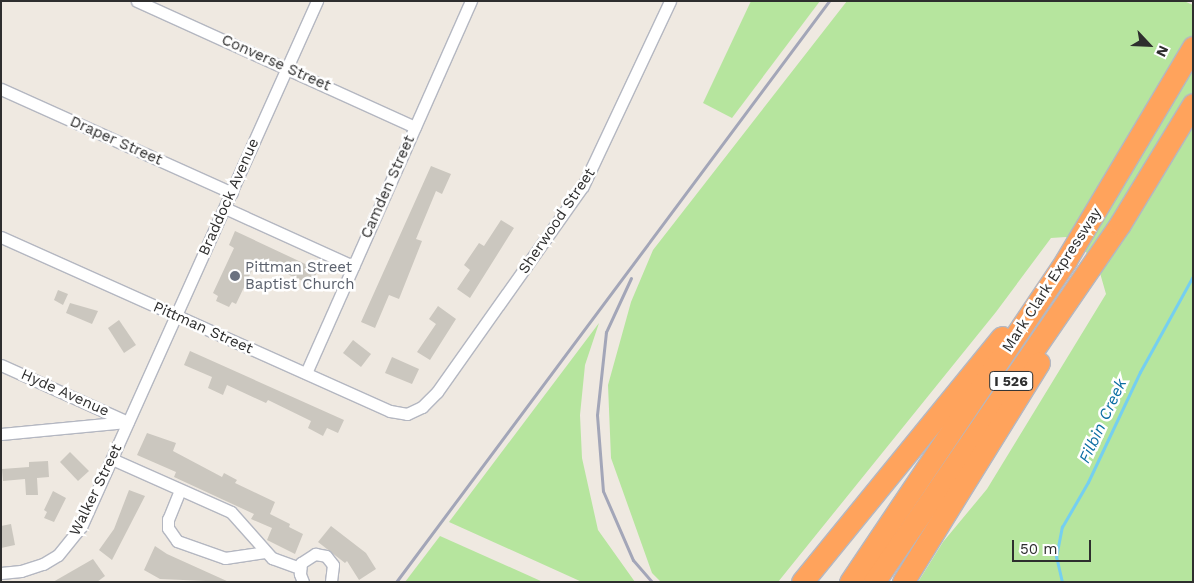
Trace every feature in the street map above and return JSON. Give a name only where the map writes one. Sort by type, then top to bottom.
[{"type":"highway","name":"Mark Clark Expressway","points":[[850,582],[1066,260],[1193,47]]},
{"type":"highway","name":"Mark Clark Expressway","points":[[874,582],[1120,224],[1193,104]]},
{"type":"highway","points":[[903,582],[988,450],[1120,224]]},
{"type":"highway","points":[[802,582],[1066,260]]},
{"type":"street","name":"Converse Street","points":[[137,1],[415,127]]},
{"type":"street","name":"Braddock Avenue","points":[[142,394],[317,1]]},
{"type":"street","name":"Camden Street","points":[[306,373],[471,1]]},
{"type":"street","name":"Sherwood Street","points":[[407,414],[422,407],[437,392],[583,186],[670,1]]},
{"type":"street","name":"Draper Street","points":[[1,89],[232,193]]},
{"type":"street","points":[[225,208],[353,266]]},
{"type":"street","name":"Pittman Street","points":[[1,237],[390,411],[407,414]]},
{"type":"street","name":"Hyde Avenue","points":[[1,365],[128,422]]},
{"type":"street","name":"Walker Street","points":[[1,573],[21,571],[42,564],[71,542],[87,516],[142,394]]},
{"type":"street","points":[[1,434],[128,422]]},
{"type":"street","points":[[112,459],[237,516],[265,552],[280,563],[300,568]]},
{"type":"street","points":[[180,490],[168,519],[168,528],[177,541],[225,558],[265,552]]},
{"type":"street","points":[[303,582],[300,568],[310,555],[326,556],[334,570],[331,582]]},
{"type":"green space","points":[[751,1],[820,1],[732,118],[703,103]]},
{"type":"green space","points":[[847,1],[1184,1],[1193,5],[1193,582],[918,582],[943,542],[987,489],[1106,294],[1100,273],[1086,252],[1066,237],[1051,238],[996,312],[778,582],[661,582],[652,573],[611,458],[608,385],[631,302],[653,250]]},
{"type":"green space","points":[[599,323],[585,365],[580,415],[582,458],[598,530],[635,582],[582,582],[449,522]]},
{"type":"green space","points":[[440,536],[543,582],[405,582]]},
{"type":"building","points":[[431,166],[451,174],[442,194],[436,191],[416,239],[422,241],[399,299],[389,295],[375,328],[361,322]]},
{"type":"building","points":[[501,220],[514,228],[470,298],[457,289],[470,270],[464,265],[479,243],[484,246]]},
{"type":"building","name":"Pittman Street Baptist Church","points":[[235,231],[318,270],[311,285],[257,260],[236,304],[232,302],[229,307],[216,301],[218,296],[213,293],[234,248],[229,245]]},
{"type":"building","points":[[58,290],[68,294],[63,305],[54,300]]},
{"type":"building","points":[[70,303],[98,311],[92,324],[66,313]]},
{"type":"building","points":[[438,306],[456,319],[430,360],[417,352],[436,324],[429,319]]},
{"type":"building","points":[[119,320],[136,345],[124,353],[108,328]]},
{"type":"building","points":[[353,340],[371,354],[361,367],[343,353]]},
{"type":"building","points":[[190,351],[344,420],[338,433],[327,428],[323,436],[308,428],[311,421],[268,400],[266,403],[227,385],[223,395],[208,388],[212,377],[184,365]]},
{"type":"building","points":[[392,357],[419,369],[412,384],[385,373]]},
{"type":"building","points":[[147,433],[176,443],[173,451],[222,477],[224,473],[237,480],[235,483],[275,502],[270,514],[290,524],[289,527],[303,534],[295,554],[267,540],[272,528],[251,519],[254,514],[174,477],[176,472],[137,455]]},
{"type":"building","points":[[70,452],[89,471],[78,481],[60,462]]},
{"type":"building","points":[[48,461],[49,477],[37,478],[38,495],[26,495],[25,479],[3,481],[2,469],[29,467],[29,462]]},
{"type":"building","points":[[129,490],[145,496],[112,560],[99,550],[114,529]]},
{"type":"building","points":[[53,491],[66,498],[54,522],[44,518],[47,512],[44,510]]},
{"type":"building","points":[[11,524],[15,545],[1,548],[1,526]]},
{"type":"building","points":[[331,526],[366,553],[376,569],[359,580],[347,561],[345,563],[318,542]]},
{"type":"building","points":[[155,546],[167,554],[229,582],[160,579],[144,570]]},
{"type":"building","points":[[93,559],[105,576],[97,582],[53,582]]},
{"type":"waterway","name":"Filbin Creek","points":[[1062,582],[1056,557],[1062,527],[1088,482],[1140,372],[1193,276]]},
{"type":"railway","points":[[396,582],[829,1]]},
{"type":"railway","points":[[631,278],[606,332],[597,415],[603,491],[633,560],[652,582]]},
{"type":"place","name":"Pittman Street Baptist Church","points":[[235,276]]}]
